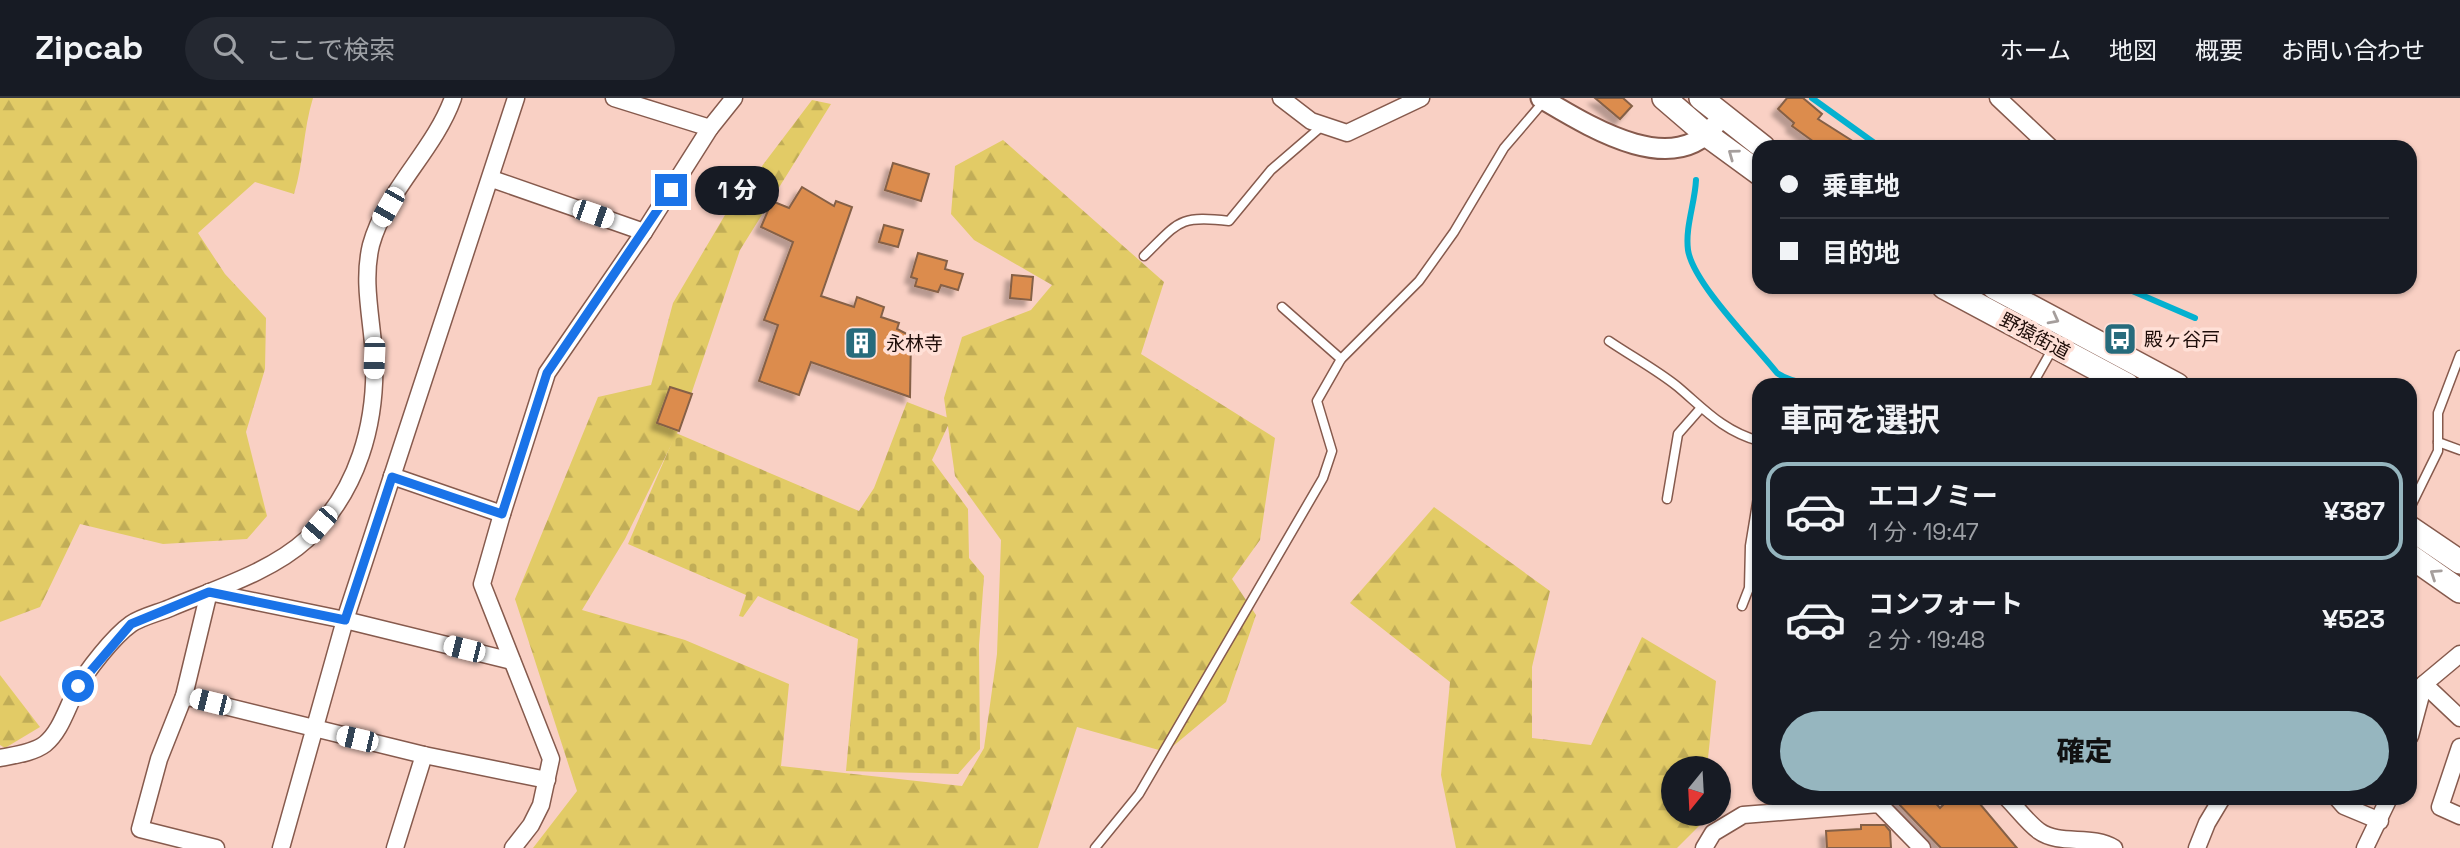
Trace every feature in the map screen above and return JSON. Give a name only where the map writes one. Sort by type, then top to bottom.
[{"type":"main road","points":[[1664,98],[1707,135],[1752,168]]},
{"type":"main road","points":[[1701,98],[1754,140]]},
{"type":"main road","name":"野猿街道","points":[[1957,294],[2114,378]]},
{"type":"main road","name":"野猿街道","points":[[2021,294],[2165,378]]},
{"type":"main road","points":[[2417,533],[2460,562]]},
{"type":"main road","points":[[2417,561],[2460,591]]},
{"type":"street","points":[[0,758],[44,745],[56,732],[85,676],[131,624],[252,572],[306,540],[332,510],[356,471],[367,436],[372,407],[374,358],[366,268],[372,243],[396,192],[445,121],[453,98]]},
{"type":"street","points":[[281,848],[345,620],[492,179],[516,98]]},
{"type":"street","points":[[614,98],[710,128]]},
{"type":"street","points":[[513,848],[531,825],[547,780],[551,759],[482,584],[502,514],[547,373],[644,232],[710,128],[734,98]]},
{"type":"street","points":[[1282,98],[1322,126],[1347,133],[1421,98]]},
{"type":"street","points":[[1998,98],[2043,140]]},
{"type":"street","points":[[1543,99],[1597,128],[1655,149],[1678,149],[1707,135],[1722,116]]},
{"type":"street","points":[[492,179],[644,232]]},
{"type":"street","points":[[2006,320],[2019,294]]},
{"type":"street","points":[[392,477],[502,514]]},
{"type":"street","points":[[209,592],[345,620],[512,661]]},
{"type":"street","points":[[209,592],[184,696],[159,759],[140,829],[216,848]]},
{"type":"street","points":[[2417,710],[2424,684],[2460,654]]},
{"type":"street","points":[[2424,684],[2460,718]]},
{"type":"street","points":[[184,696],[424,755],[547,780]]},
{"type":"street","points":[[2460,747],[2440,807],[2460,816]]},
{"type":"street","points":[[395,848],[424,755]]},
{"type":"street","points":[[1704,848],[1713,833],[1743,815],[1843,805]]},
{"type":"street","points":[[1886,805],[1922,848]]},
{"type":"street","points":[[2014,805],[2039,831],[2053,837],[2105,842],[2114,848]]},
{"type":"street","points":[[2197,848],[2218,805]]},
{"type":"street","points":[[2343,805],[2380,821]]},
{"type":"street","points":[[2365,848],[2386,805]]},
{"type":"lane","points":[[1095,848],[1139,794],[1324,478],[1332,452],[1317,401],[1341,359],[1419,281],[1454,232],[1504,148],[1543,99]]},
{"type":"lane","points":[[1144,256],[1181,219],[1201,217],[1229,221],[1270,170],[1322,126]]},
{"type":"lane","points":[[1282,307],[1341,359]]},
{"type":"lane","points":[[1609,341],[1678,387],[1700,409],[1752,439]]},
{"type":"lane","points":[[2036,378],[2054,346]]},
{"type":"lane","points":[[2417,494],[2438,451],[2438,413],[2460,355]]},
{"type":"lane","points":[[1667,499],[1678,434],[1700,409]]},
{"type":"lane","points":[[2438,442],[2460,450]]},
{"type":"lane","points":[[1742,606],[1749,588],[1752,534]]},
{"type":"green space","points":[[0,98],[313,98],[294,194],[255,182],[198,233],[225,274],[266,318],[265,369],[246,432],[267,516],[247,539],[163,544],[80,524],[40,607],[0,622]]},
{"type":"green space","points":[[812,100],[831,104],[740,250],[680,427],[625,539],[582,610],[685,640],[789,684],[781,766],[962,786],[984,748],[997,654],[1001,540],[955,476],[944,398],[962,337],[1031,310],[1052,285],[974,240],[951,214],[955,166],[1003,140],[1164,282],[1141,354],[1275,438],[1260,540],[1232,579],[1256,615],[1226,702],[1166,752],[1077,727],[1038,848],[533,848],[577,791],[515,599],[598,397],[651,385],[673,303],[725,215]]},
{"type":"green space","points":[[907,402],[951,419],[932,460],[968,509],[969,558],[984,576],[979,645],[980,749],[958,774],[846,771],[858,639],[758,596],[743,617],[739,616],[746,595],[628,544],[676,433],[859,511],[874,488]]},
{"type":"green space","points":[[1434,507],[1550,591],[1532,667],[1532,738],[1591,745],[1642,637],[1716,681],[1708,756],[1661,756],[1661,826],[1699,826],[1677,848],[1456,848],[1441,775],[1450,682],[1350,603]]},
{"type":"green space","points":[[0,675],[40,727],[5,748],[0,745]]},
{"type":"building","points":[[1595,98],[1623,98],[1632,106],[1620,119]]},
{"type":"building","points":[[1787,98],[1803,98],[1822,114],[1818,119],[1851,140],[1811,140],[1792,126],[1794,123],[1778,109]]},
{"type":"building","points":[[893,163],[929,174],[921,201],[885,190]]},
{"type":"building","points":[[802,187],[834,206],[836,201],[852,207],[821,296],[854,307],[857,297],[884,307],[881,317],[899,323],[897,329],[911,336],[910,397],[811,362],[799,395],[759,381],[778,325],[764,320],[793,242],[761,227],[772,201],[789,208]]},
{"type":"building","points":[[884,225],[903,230],[898,247],[879,242]]},
{"type":"building","points":[[918,253],[947,261],[945,269],[963,274],[958,290],[941,285],[938,292],[915,286],[917,279],[911,277]]},
{"type":"building","points":[[1012,275],[1033,277],[1031,300],[1010,298]]},
{"type":"building","points":[[670,387],[692,394],[679,431],[657,423]]},
{"type":"building","points":[[1900,805],[1937,805],[1940,808],[1943,805],[1981,805],[2017,848],[1941,848]]},
{"type":"building","points":[[1861,825],[1885,825],[1890,831],[1891,848],[1827,848],[1826,831],[1861,829]]},
{"type":"waterway","points":[[1812,98],[1870,140]]},
{"type":"waterway","points":[[1696,180],[1688,233],[1688,250],[1692,264],[1726,313],[1777,373],[1787,378]]},
{"type":"waterway","points":[[2139,294],[2195,318]]},
{"type":"place","name":"殿ヶ谷戸","points":[[2120,339]]},
{"type":"place","name":"永林寺","points":[[861,343]]},
{"type":"route","points":[[78,686],[131,624],[209,592],[345,620],[392,477],[502,514],[547,373],[671,190]]}]
